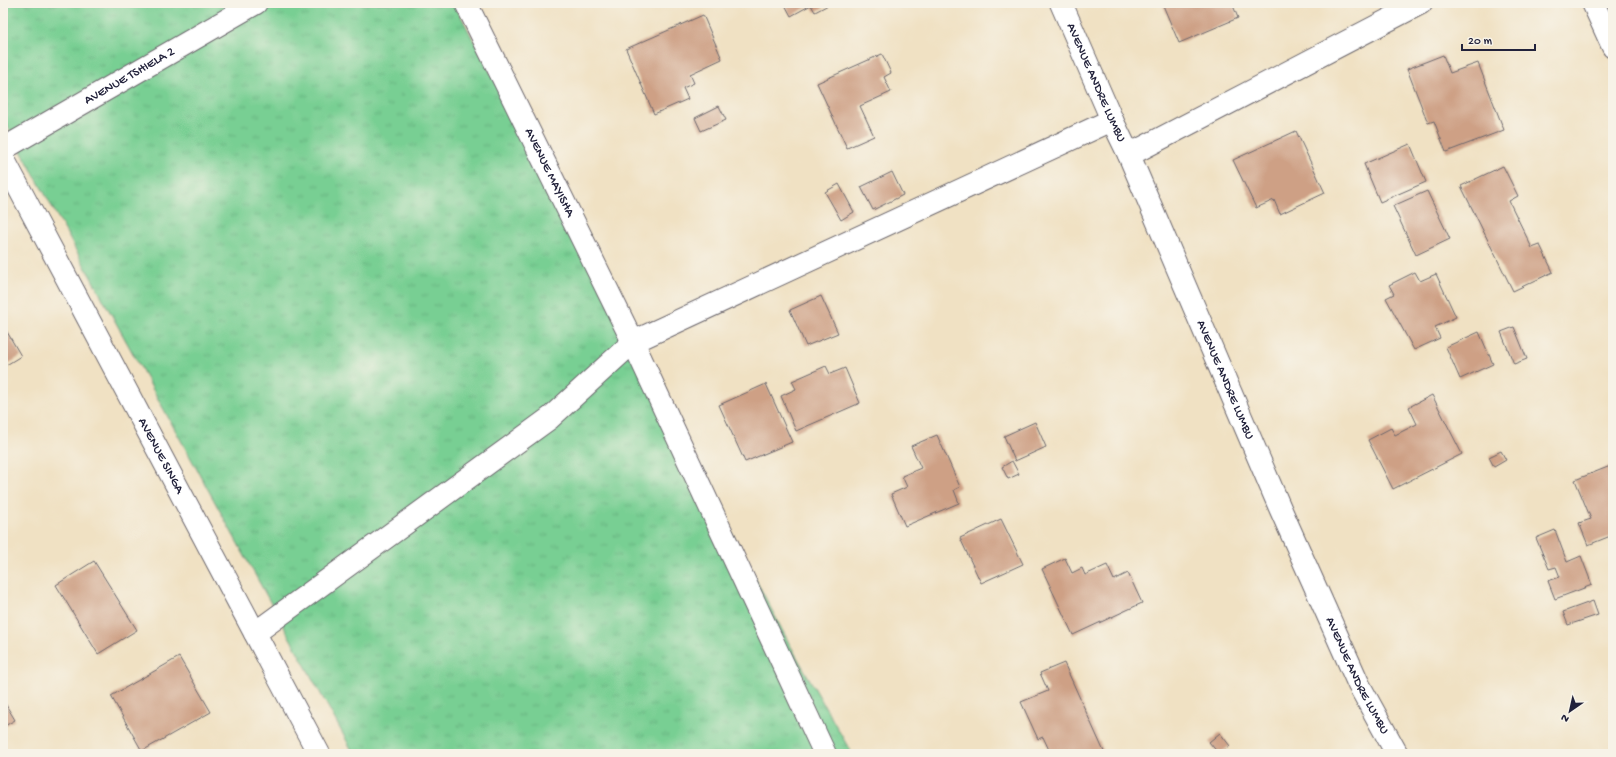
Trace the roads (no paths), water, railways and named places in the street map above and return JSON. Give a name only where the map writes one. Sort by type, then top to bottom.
[{"type":"street","name":"AVENUE TSHIELA 2","points":[[3,149],[256,3]]},
{"type":"street","name":"AVENUE MAYISHA","points":[[466,3],[633,342],[825,754]]},
{"type":"street","name":"AVENUE ANDRE LUMBU","points":[[1061,3],[1112,120],[1129,155],[1277,501],[1353,671],[1397,754]]},
{"type":"street","points":[[1129,155],[1421,3]]},
{"type":"street","points":[[1593,3],[1613,47]]},
{"type":"street","points":[[255,633],[550,418],[633,342],[1112,120]]},
{"type":"street","name":"AVENUE SINGA","points":[[3,158],[320,754]]}]
